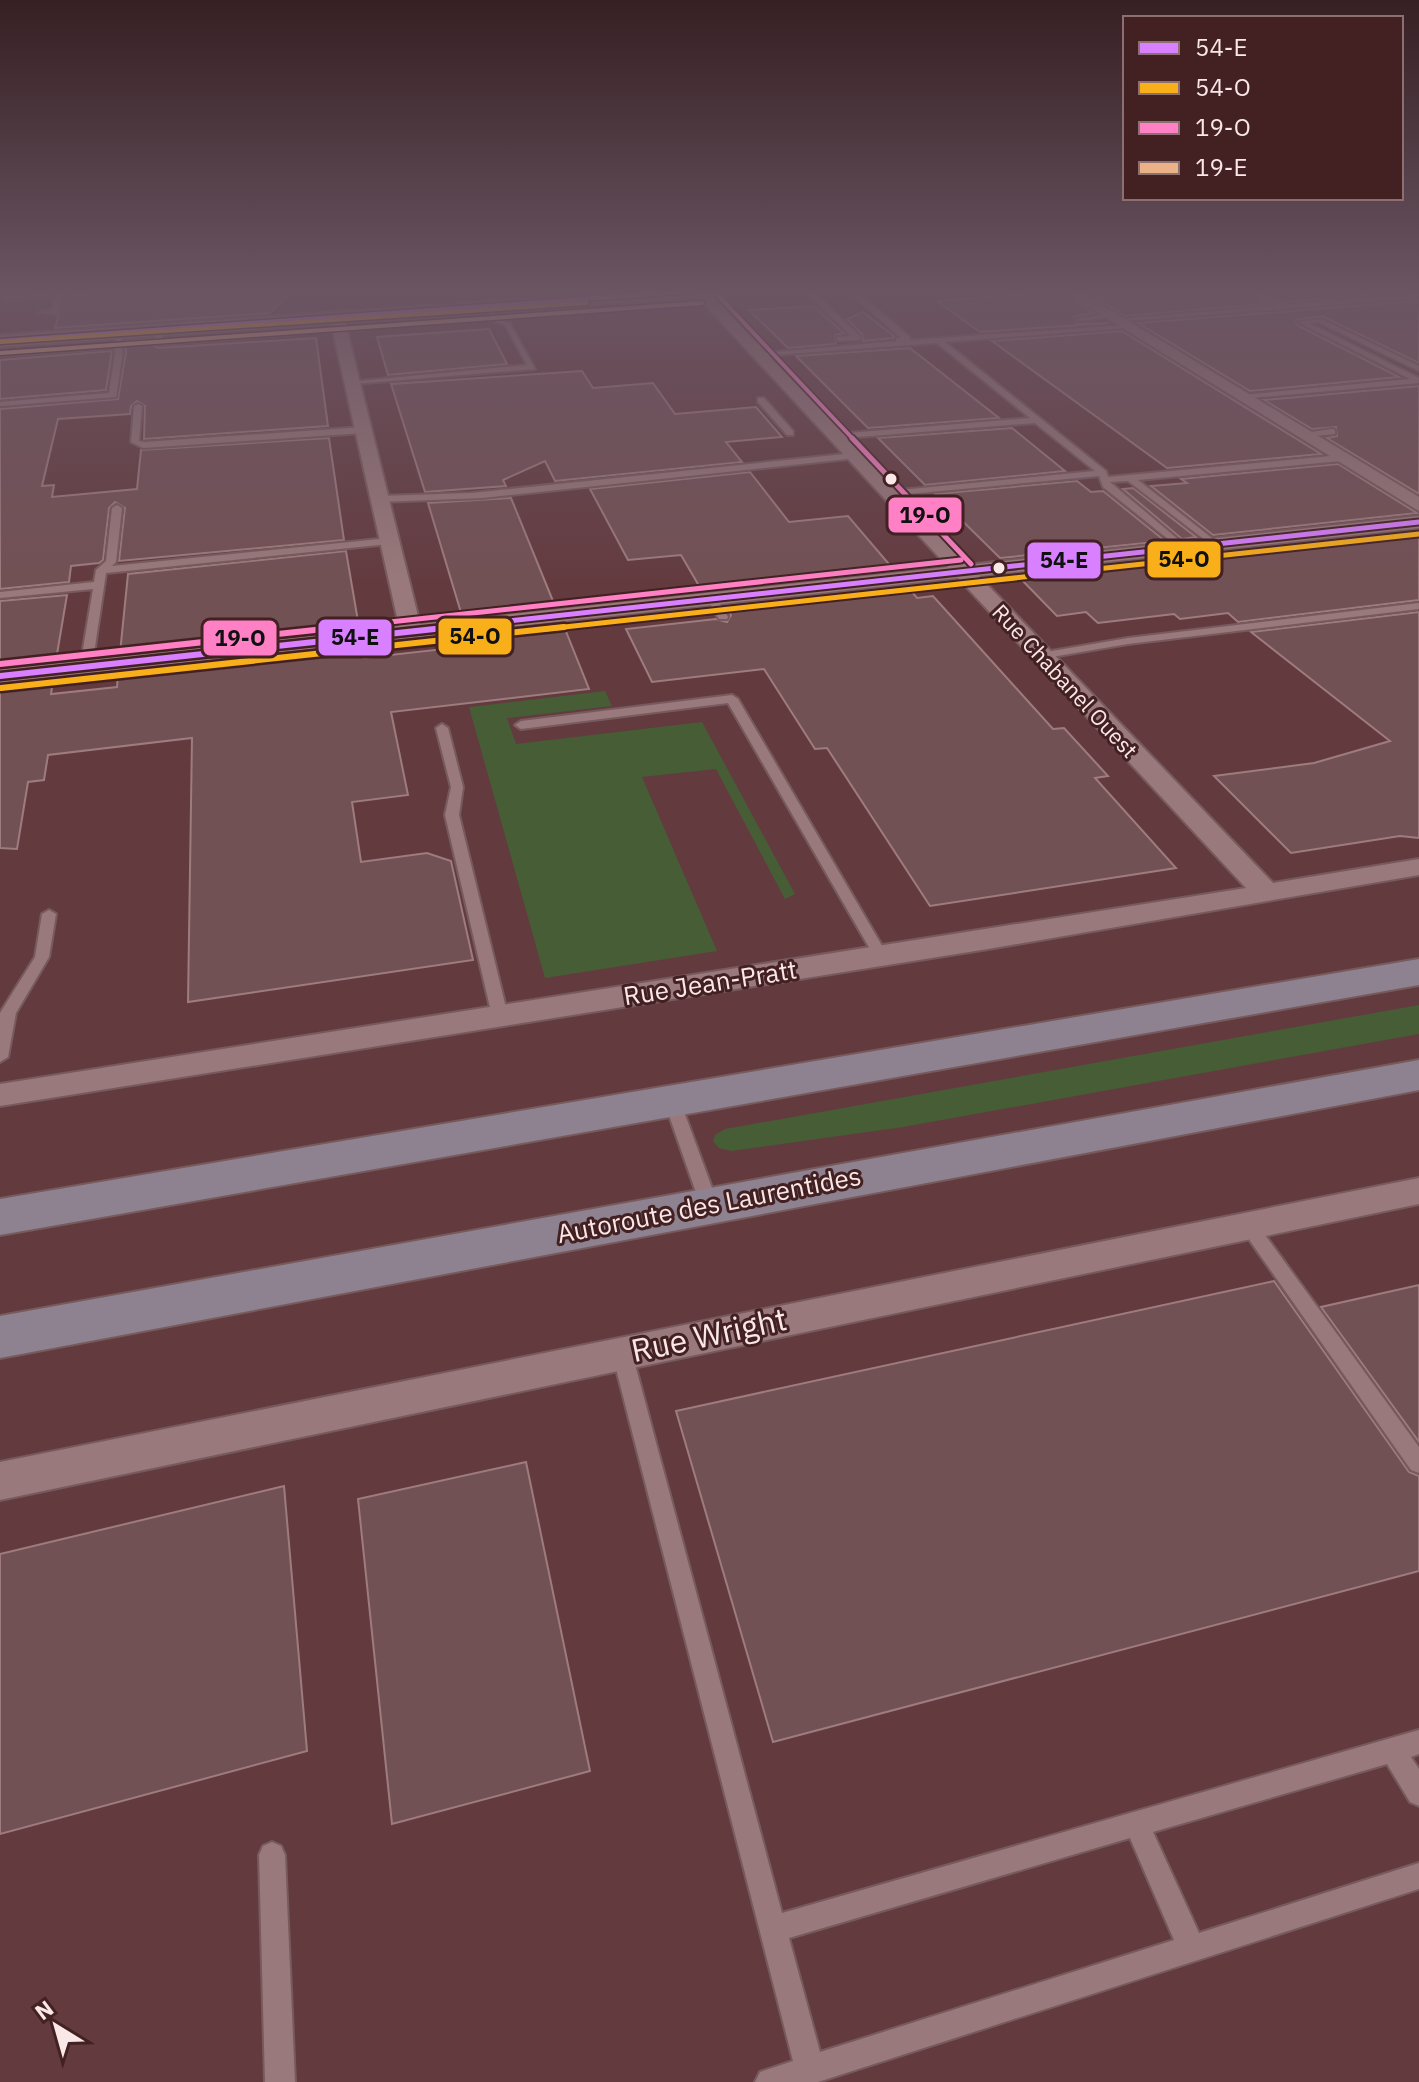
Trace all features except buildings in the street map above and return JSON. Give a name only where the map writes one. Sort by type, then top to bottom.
[{"type":"highway","points":[[0,1217],[1419,972]]},
{"type":"highway","name":"Autoroute des Laurentides","points":[[0,1337],[1419,1075]]},
{"type":"street","points":[[354,388],[411,632]]},
{"type":"street","name":"Rue Chabanel Ouest","points":[[791,388],[1266,893]]},
{"type":"street","points":[[1227,388],[1419,505]]},
{"type":"street","points":[[0,676],[411,632],[718,608],[962,572],[1419,522]]},
{"type":"street","name":"Rue Jean-Pratt","points":[[0,1095],[881,956],[1419,867]]},
{"type":"street","name":"Rue Wright","points":[[0,1481],[1419,1191]]},
{"type":"lane","points":[[0,404],[113,395],[114,388]]},
{"type":"lane","points":[[997,388],[1183,548]]},
{"type":"lane","points":[[1242,397],[1340,388]]},
{"type":"lane","points":[[761,400],[790,433]]},
{"type":"lane","points":[[138,406],[135,442],[143,445],[363,430]]},
{"type":"lane","points":[[836,437],[1036,420]]},
{"type":"lane","points":[[1302,434],[1332,432]]},
{"type":"lane","points":[[380,499],[515,494],[535,489],[854,456]]},
{"type":"lane","points":[[890,494],[1104,477],[1130,478],[1341,458]]},
{"type":"lane","points":[[1130,478],[1214,544]]},
{"type":"lane","points":[[86,667],[101,570],[111,562],[117,508]]},
{"type":"lane","points":[[101,570],[389,541]]},
{"type":"lane","points":[[0,595],[98,585]]},
{"type":"lane","points":[[1040,656],[1128,641],[1419,606]]},
{"type":"lane","points":[[521,725],[732,699],[881,956]]},
{"type":"lane","points":[[442,728],[457,787],[452,815],[500,1016]]},
{"type":"lane","points":[[0,1057],[8,1013],[42,957],[49,914]]},
{"type":"lane","points":[[672,1101],[709,1204]]},
{"type":"lane","points":[[1249,1226],[1419,1464]]},
{"type":"lane","points":[[622,1353],[810,2070]]},
{"type":"lane","points":[[772,1929],[1419,1742]]},
{"type":"lane","points":[[1393,1750],[1419,1793]]},
{"type":"lane","points":[[1137,1825],[1192,1949]]},
{"type":"lane","points":[[272,1855],[280,2082]]},
{"type":"lane","points":[[770,2082],[1419,1876]]},
{"type":"green space","points":[[605,691],[612,706],[507,718],[516,744],[702,722],[795,894],[785,899],[716,769],[642,777],[717,951],[545,978],[469,707]]},
{"type":"green space","points":[[1419,1005],[1419,1034],[903,1127],[731,1151],[719,1148],[713,1141],[715,1135],[725,1129]]},
{"type":"transit line","name":"19-O","points":[[805,388],[971,564]]},
{"type":"transit line","name":"54-E","points":[[0,676],[1419,522]]},
{"type":"transit line","name":"54-O","points":[[1,688],[1419,534]]},
{"type":"transit line","name":"19-O","points":[[0,664],[961,560]]}]
